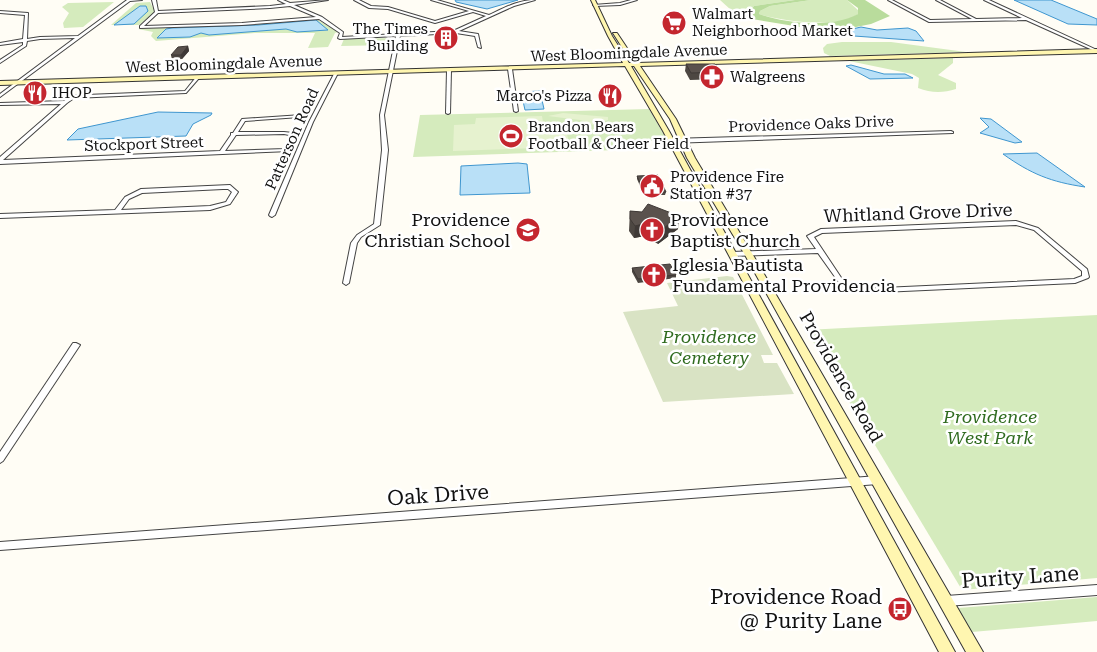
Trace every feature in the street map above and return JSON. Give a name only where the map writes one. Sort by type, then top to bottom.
[{"type":"main road","name":"Providence Road","points":[[594,2],[610,36],[671,140],[948,652]]},
{"type":"main road","name":"Providence Road","points":[[605,22],[618,37],[673,119],[691,158],[748,253],[976,652]]},
{"type":"main road","name":"West Bloomingdale Avenue","points":[[0,83],[1096,52]]},
{"type":"main road","name":"West Bloomingdale Avenue","points":[[449,70],[468,71],[508,68]]},
{"type":"street","points":[[0,96],[129,0],[140,0]]},
{"type":"street","points":[[154,0],[158,12]]},
{"type":"street","points":[[280,0],[321,18],[342,33],[340,38],[456,32],[477,35],[480,47]]},
{"type":"street","points":[[321,18],[242,24],[141,27],[158,12],[289,5],[326,0]]},
{"type":"street","points":[[356,0],[370,7],[388,8],[434,22],[473,11]]},
{"type":"street","points":[[434,0],[490,16]]},
{"type":"street","points":[[456,32],[516,4],[533,0]]},
{"type":"street","points":[[594,2],[626,2],[635,0]]},
{"type":"street","points":[[890,0],[927,21],[1026,19]]},
{"type":"street","points":[[938,0],[975,20]]},
{"type":"street","points":[[986,0],[1096,52]]},
{"type":"street","points":[[0,12],[27,13],[24,46],[0,62]]},
{"type":"street","points":[[346,283],[354,243],[359,236],[377,225],[385,150],[382,114],[398,36]]},
{"type":"street","points":[[0,44],[26,40],[81,37]]},
{"type":"street","points":[[508,68],[516,111]]},
{"type":"street","points":[[448,113],[449,70]]},
{"type":"street","name":"Patterson Road","points":[[272,215],[310,122],[336,73]]},
{"type":"street","name":"Stockport Street","points":[[0,161],[65,102],[73,97],[186,92],[198,77]]},
{"type":"street","points":[[0,104],[65,102]]},
{"type":"street","points":[[221,153],[244,120],[300,116]]},
{"type":"street","name":"Providence Oaks Drive","points":[[671,140],[951,132]]},
{"type":"street","name":"Stockport Street","points":[[0,161],[288,150],[294,137],[291,134],[233,134]]},
{"type":"street","points":[[0,216],[219,207],[228,203],[235,192],[230,187],[149,190],[130,196],[117,211]]},
{"type":"street","name":"Whitland Grove Drive","points":[[1016,223],[1036,229],[1087,274],[1086,277],[1075,281],[860,291],[842,283],[817,249],[810,236],[821,231],[1016,223]]},
{"type":"street","points":[[732,254],[817,249]]},
{"type":"street","points":[[0,459],[76,345]]},
{"type":"street","name":"Oak Drive","points":[[0,546],[878,480]]},
{"type":"street","name":"Purity Lane","points":[[946,601],[1097,590]]},
{"type":"green space","points":[[720,0],[795,0],[754,6],[751,10],[731,10]]},
{"type":"green space","points":[[795,0],[811,0],[770,6],[760,11],[759,14],[796,22],[823,23],[858,14],[858,8],[847,0],[865,0],[890,16],[871,24],[831,32],[740,17],[740,14],[730,11],[751,10],[754,6]]},
{"type":"green space","points":[[811,0],[847,0],[860,12],[852,18],[827,22],[796,21],[759,14],[760,11],[770,6]]},
{"type":"green space","points":[[114,2],[83,27],[64,28],[63,23],[69,13],[62,7],[68,3]]},
{"type":"green space","points":[[150,2],[155,12],[139,25],[111,25],[136,3]]},
{"type":"green space","points":[[318,20],[338,32],[335,33],[328,47],[308,48],[315,33],[255,33],[156,41],[151,36],[153,32],[138,29]]},
{"type":"green space","points":[[394,38],[392,45],[341,46],[344,39]]},
{"type":"green space","points":[[842,42],[891,42],[966,52],[830,56],[824,53],[823,48],[827,44]]},
{"type":"green space","points":[[953,58],[953,63],[938,75],[956,83],[956,89],[942,92],[932,92],[918,88],[919,78],[912,74],[849,61]]},
{"type":"green space","points":[[649,109],[667,140],[635,142],[617,150],[413,157],[420,115]]},
{"type":"green space","points":[[563,113],[608,117],[608,120],[593,125],[580,120],[548,116]]},
{"type":"green space","name":"Brandon Bears Football & Cheer Field","points":[[542,116],[543,122],[565,125],[570,147],[453,151],[454,125],[475,124],[476,118]]},
{"type":"green space","name":"Providence Cemetery","points":[[727,276],[733,277],[773,355],[761,355],[764,363],[777,363],[794,394],[663,402],[623,312],[678,306],[667,283]]},
{"type":"green space","name":"Providence West Park","points":[[1097,315],[1097,578],[962,590],[806,330]]},
{"type":"green space","points":[[1097,597],[1097,621],[972,632],[958,608]]},
{"type":"water","points":[[455,0],[518,0],[487,9],[456,2]]},
{"type":"water","points":[[1014,0],[1051,0],[1097,19],[1097,25],[1068,24]]},
{"type":"water","points":[[140,6],[146,6],[148,11],[134,24],[114,25]]},
{"type":"water","points":[[316,20],[328,30],[297,32],[286,29],[209,35],[201,33],[190,37],[157,38],[166,29],[172,28],[258,25]]},
{"type":"water","points":[[861,27],[877,30],[908,28],[916,31],[924,41],[854,36],[844,31]]},
{"type":"water","points":[[851,65],[884,74],[905,74],[913,78],[870,79],[846,66]]},
{"type":"water","points":[[540,91],[544,109],[525,110],[521,92]]},
{"type":"water","points":[[158,112],[212,113],[193,124],[186,136],[67,140],[78,129]]},
{"type":"water","points":[[980,118],[991,119],[1022,142],[1015,143],[980,133],[989,127]]},
{"type":"water","points":[[1037,153],[1085,187],[1062,183],[1042,176],[1003,154]]},
{"type":"water","points":[[527,164],[530,193],[460,195],[461,166]]},
{"type":"building","points":[[188,46],[181,55],[171,55],[178,47]]},
{"type":"building","points":[[686,64],[715,64],[722,72],[691,73]]},
{"type":"building","name":"Providence Fire Station #37","points":[[658,175],[666,192],[644,192],[637,176]]},
{"type":"building","points":[[648,204],[679,216],[659,232],[646,223],[635,226],[630,219],[630,211],[642,212]]},
{"type":"building","name":"Iglesia Bautista Fundamental Providencia","points":[[670,264],[676,275],[638,279],[632,268]]},
{"type":"place","name":"Walmart Neighborhood Market","points":[[674,23]]},
{"type":"place","name":"The Times Building","points":[[446,38]]},
{"type":"place","name":"Walgreens","points":[[712,77]]},
{"type":"place","name":"IHOP","points":[[35,93]]},
{"type":"place","name":"Marco's Pizza","points":[[610,96]]},
{"type":"place","name":"Brandon Bears Football & Cheer Field","points":[[511,136]]},
{"type":"place","name":"Providence Fire Station #37","points":[[652,186]]},
{"type":"place","name":"Providence Christian School","points":[[528,230]]},
{"type":"place","name":"Providence Baptist Church","points":[[652,230]]},
{"type":"place","name":"Iglesia Bautista Fundamental Providencia","points":[[654,275]]},
{"type":"place","name":"Providence Road @ Purity Lane","points":[[900,609]]}]
